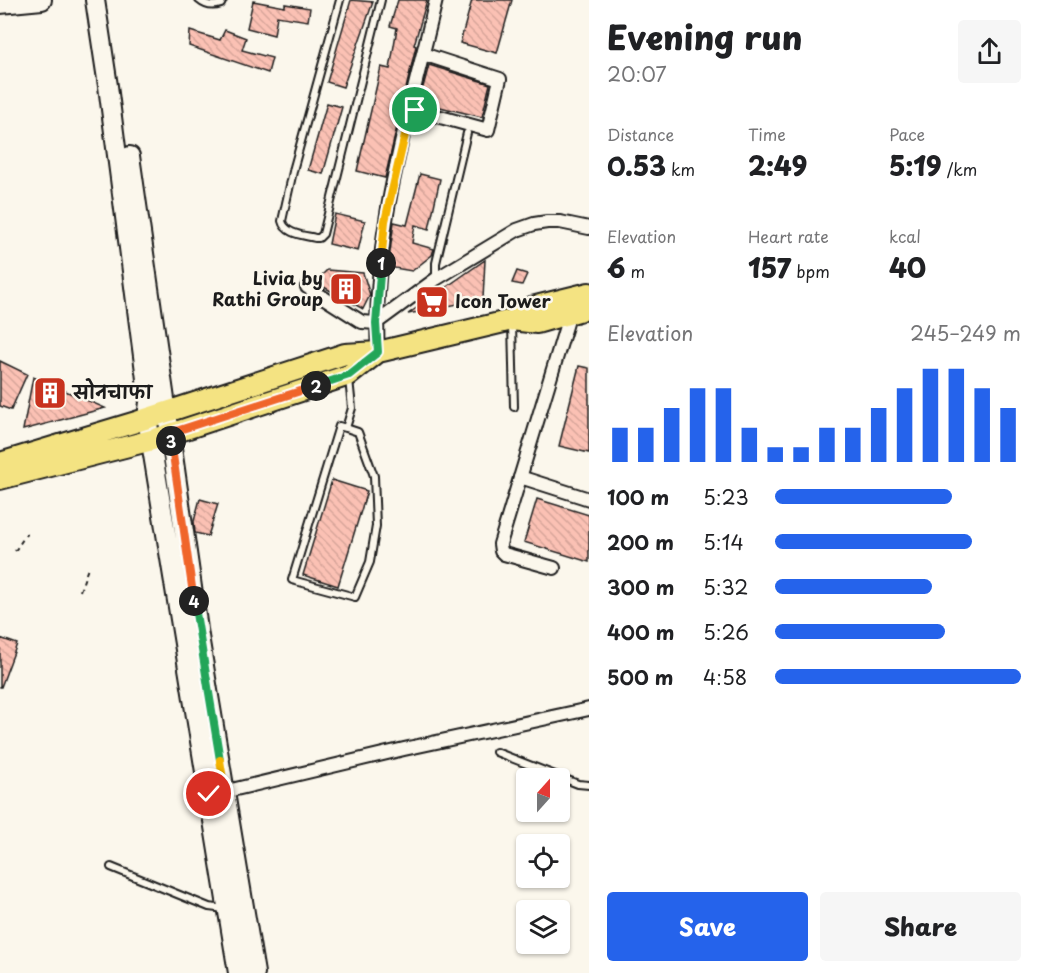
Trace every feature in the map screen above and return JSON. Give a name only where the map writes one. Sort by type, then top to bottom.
[{"type":"main road","points":[[0,4],[42,0]]},
{"type":"main road","points":[[95,0],[149,402],[147,418],[161,436]]},
{"type":"main road","points":[[107,0],[167,412],[161,436],[191,637],[217,793],[255,973]]},
{"type":"main road","points":[[0,463],[345,354],[378,352],[512,320],[532,307],[589,293]]},
{"type":"main road","points":[[512,320],[537,323],[579,310]]},
{"type":"main road","points":[[0,479],[161,436],[349,375],[378,352]]},
{"type":"main road","points":[[217,793],[228,909],[238,973]]},
{"type":"street","points":[[378,352],[376,323],[385,221],[436,0]]},
{"type":"street","points":[[411,109],[488,130],[500,78],[423,54]]},
{"type":"street","points":[[307,287],[362,322],[376,323],[405,300],[500,238],[534,224],[560,222],[589,228]]},
{"type":"street","points":[[554,568],[504,554],[500,544],[520,477],[579,310]]},
{"type":"street","points":[[520,477],[589,499]]},
{"type":"street","points":[[217,793],[589,709]]},
{"type":"lane","points":[[199,0],[205,5],[215,6],[221,4],[223,0]]},
{"type":"lane","points":[[340,0],[294,166],[282,221],[289,231],[315,238],[323,234],[381,0]]},
{"type":"lane","points":[[436,279],[436,263],[467,133]]},
{"type":"lane","points":[[512,320],[514,407]]},
{"type":"lane","points":[[346,428],[352,408],[349,375]]},
{"type":"lane","points":[[339,426],[346,428],[358,432],[374,476],[376,526],[370,562],[355,597],[292,580],[339,426]]},
{"type":"lane","points":[[496,752],[579,784],[589,785]]},
{"type":"lane","points":[[111,867],[209,907],[228,909]]},
{"type":"path","points":[[15,551],[27,533]]},
{"type":"path","points":[[80,591],[88,568]]},
{"type":"building","points":[[351,0],[373,2],[343,87],[327,82]]},
{"type":"building","points":[[398,0],[427,0],[414,45],[416,46],[385,178],[357,171],[381,67],[390,69],[397,28],[390,26]]},
{"type":"building","points":[[472,0],[512,0],[497,53],[460,43]]},
{"type":"building","points":[[253,1],[285,7],[285,4],[310,8],[308,21],[277,16],[274,35],[247,28]]},
{"type":"building","points":[[225,30],[246,38],[242,50],[272,58],[268,73],[189,46],[190,31],[220,40]]},
{"type":"building","points":[[429,65],[490,84],[482,117],[419,102]]},
{"type":"building","points":[[327,103],[342,107],[323,174],[308,170]]},
{"type":"building","points":[[420,174],[440,179],[429,229],[415,225],[412,243],[434,249],[432,255],[412,271],[388,267],[394,222],[407,225]]},
{"type":"building","points":[[335,214],[365,221],[358,251],[329,244]]},
{"type":"building","points":[[485,260],[483,299],[408,314]]},
{"type":"building","name":"Livia by Rathi Group","points":[[327,270],[363,273],[370,295],[363,309],[315,282]]},
{"type":"building","points":[[517,271],[527,274],[522,285],[512,283]]},
{"type":"building","points":[[0,361],[27,374],[11,410],[0,406]]},
{"type":"building","points":[[579,366],[589,368],[589,453],[559,446]]},
{"type":"building","name":"सोनचाफा","points":[[33,377],[105,408],[23,430]]},
{"type":"building","points":[[332,480],[367,491],[338,586],[303,575]]},
{"type":"building","points":[[200,499],[218,504],[208,536],[195,533],[194,521]]},
{"type":"building","points":[[537,499],[589,515],[589,562],[524,542]]},
{"type":"building","points":[[0,638],[17,644],[1,687],[0,687]]},
{"type":"place","name":"Livia by Rathi Group","points":[[346,289]]},
{"type":"place","name":"Icon Tower","points":[[432,302]]},
{"type":"place","name":"सोनचाफा","points":[[50,393]]},
{"type":"route","points":[[209,794],[225,792],[199,636],[170,433],[349,375],[378,352],[376,323],[385,221],[411,109],[415,110]]}]
